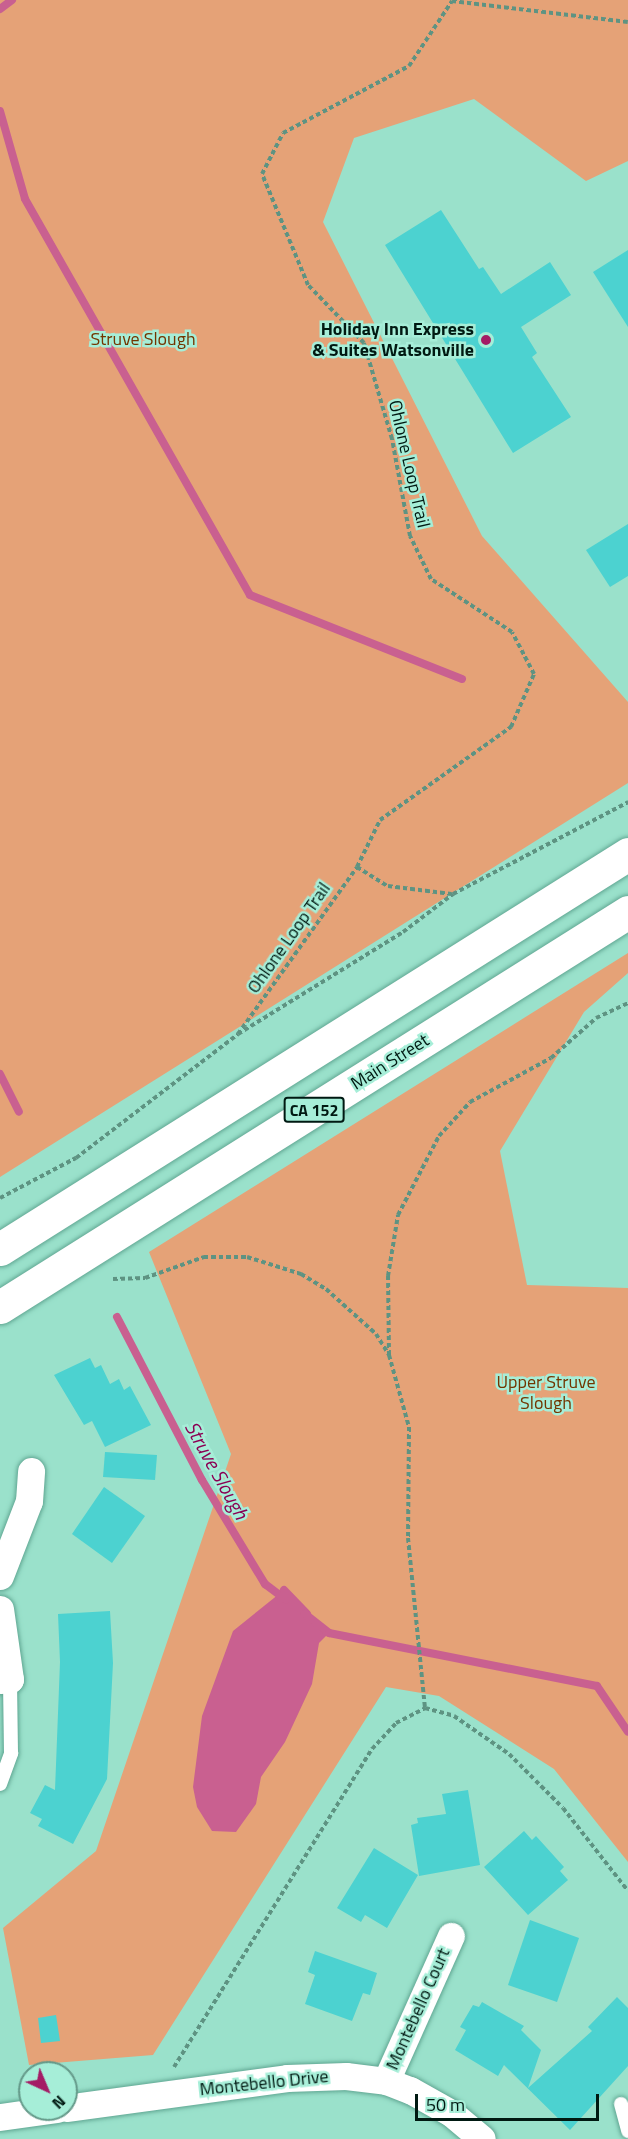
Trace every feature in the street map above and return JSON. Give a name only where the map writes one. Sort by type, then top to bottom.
[{"type":"main road","name":"CA 152","points":[[0,1249],[628,854]]},
{"type":"main road","name":"Main Street","points":[[0,1307],[628,912]]},
{"type":"street","points":[[0,1576],[29,1501],[32,1471]]},
{"type":"street","points":[[0,1609],[5,1679]]},
{"type":"street","name":"Montebello Court","points":[[386,2081],[451,1936]]},
{"type":"street","name":"Montebello Drive","points":[[78,2106],[323,2075],[386,2081],[432,2100],[482,2139]]},
{"type":"street","points":[[0,2117],[18,2114]]},
{"type":"lane","points":[[0,1784],[11,1753],[5,1679]]},
{"type":"lane","points":[[621,2104],[628,2132]]},
{"type":"path","name":"Ohlone Loop Trail","points":[[238,1034],[357,867],[380,820],[511,727],[534,674],[512,632],[432,579],[410,536],[393,439],[364,343],[308,285],[262,174],[283,133],[409,66],[452,1],[628,22]]},
{"type":"path","points":[[0,1198],[76,1158],[238,1034],[403,932],[453,894],[628,802]]},
{"type":"path","points":[[357,867],[388,886],[453,894]]},
{"type":"path","points":[[424,1708],[419,1634],[408,1538],[411,1447],[405,1406],[389,1355],[388,1276],[396,1224],[408,1190],[439,1137],[470,1102],[551,1058],[596,1018],[628,1003]]},
{"type":"path","points":[[113,1279],[145,1278],[224,1254],[272,1263],[301,1274],[348,1305],[389,1355]]},
{"type":"path","points":[[156,2095],[372,1749],[396,1723],[424,1708],[454,1716],[509,1754],[563,1808],[628,1891]]},
{"type":"green space","points":[[0,0],[628,0],[628,161],[586,181],[474,99],[354,138],[323,222],[482,536],[628,702],[628,783],[0,1177]]},
{"type":"green space","name":"Upper Struve Slough","points":[[628,953],[628,973],[584,1012],[500,1151],[527,1285],[628,1288],[628,1862],[554,1769],[439,1696],[386,1687],[153,2055],[78,2061],[28,2061],[3,1928],[96,1851],[231,1454],[149,1252]]},
{"type":"shaded area","points":[[284,1590],[327,1635],[319,1643],[312,1684],[285,1742],[261,1777],[256,1804],[236,1832],[212,1831],[197,1807],[193,1787],[202,1716],[233,1631]]},
{"type":"building","name":"Holiday Inn Express & Suites Watsonville","points":[[441,210],[479,269],[483,267],[501,294],[550,262],[571,295],[521,327],[537,353],[532,357],[571,417],[513,453],[385,245]]},
{"type":"building","points":[[628,250],[628,327],[593,272]]},
{"type":"building","points":[[628,524],[628,576],[610,587],[586,550]]},
{"type":"building","points":[[90,1358],[95,1368],[101,1365],[110,1384],[119,1379],[124,1390],[130,1386],[151,1425],[105,1447],[92,1421],[84,1425],[54,1375]]},
{"type":"building","points":[[105,1452],[157,1455],[155,1480],[103,1477]]},
{"type":"building","points":[[104,1487],[145,1516],[112,1563],[72,1534]]},
{"type":"building","points":[[110,1611],[113,1663],[107,1779],[73,1844],[38,1826],[42,1819],[30,1813],[45,1785],[55,1790],[60,1662],[58,1614]]},
{"type":"building","points":[[468,1790],[480,1865],[419,1876],[411,1825],[418,1823],[417,1818],[446,1814],[442,1794]]},
{"type":"building","points":[[524,1831],[532,1840],[536,1836],[564,1867],[560,1871],[568,1880],[528,1915],[484,1867]]},
{"type":"building","points":[[374,1848],[418,1875],[387,1928],[365,1915],[361,1922],[337,1908]]},
{"type":"building","points":[[530,1920],[579,1938],[557,2002],[508,1985]]},
{"type":"building","points":[[315,1951],[377,1973],[370,1995],[363,1993],[352,2021],[305,2004],[315,1975],[308,1972]]},
{"type":"building","points":[[617,1997],[628,2008],[628,2066],[570,2130],[504,2065],[498,2076],[455,2050],[466,2030],[460,2027],[473,2005],[479,2007],[482,2002],[524,2026],[521,2030],[541,2050],[528,2088],[592,2031],[588,2027]]},
{"type":"building","points":[[56,2015],[60,2041],[41,2043],[38,2018]]},
{"type":"waterway","points":[[0,9],[12,0]]},
{"type":"waterway","points":[[0,111],[25,199],[250,595],[462,679]]},
{"type":"waterway","name":"Struve Slough","points":[[0,1074],[19,1112]]},
{"type":"waterway","name":"Struve Slough","points":[[117,1317],[202,1480],[265,1584],[286,1600]]},
{"type":"waterway","name":"Struve Slough","points":[[284,1590],[307,1614]]},
{"type":"waterway","name":"Struve Slough","points":[[305,1614],[329,1633],[597,1686],[628,1732]]},
{"type":"place","name":"Holiday Inn Express & Suites Watsonville","points":[[486,340]]}]
